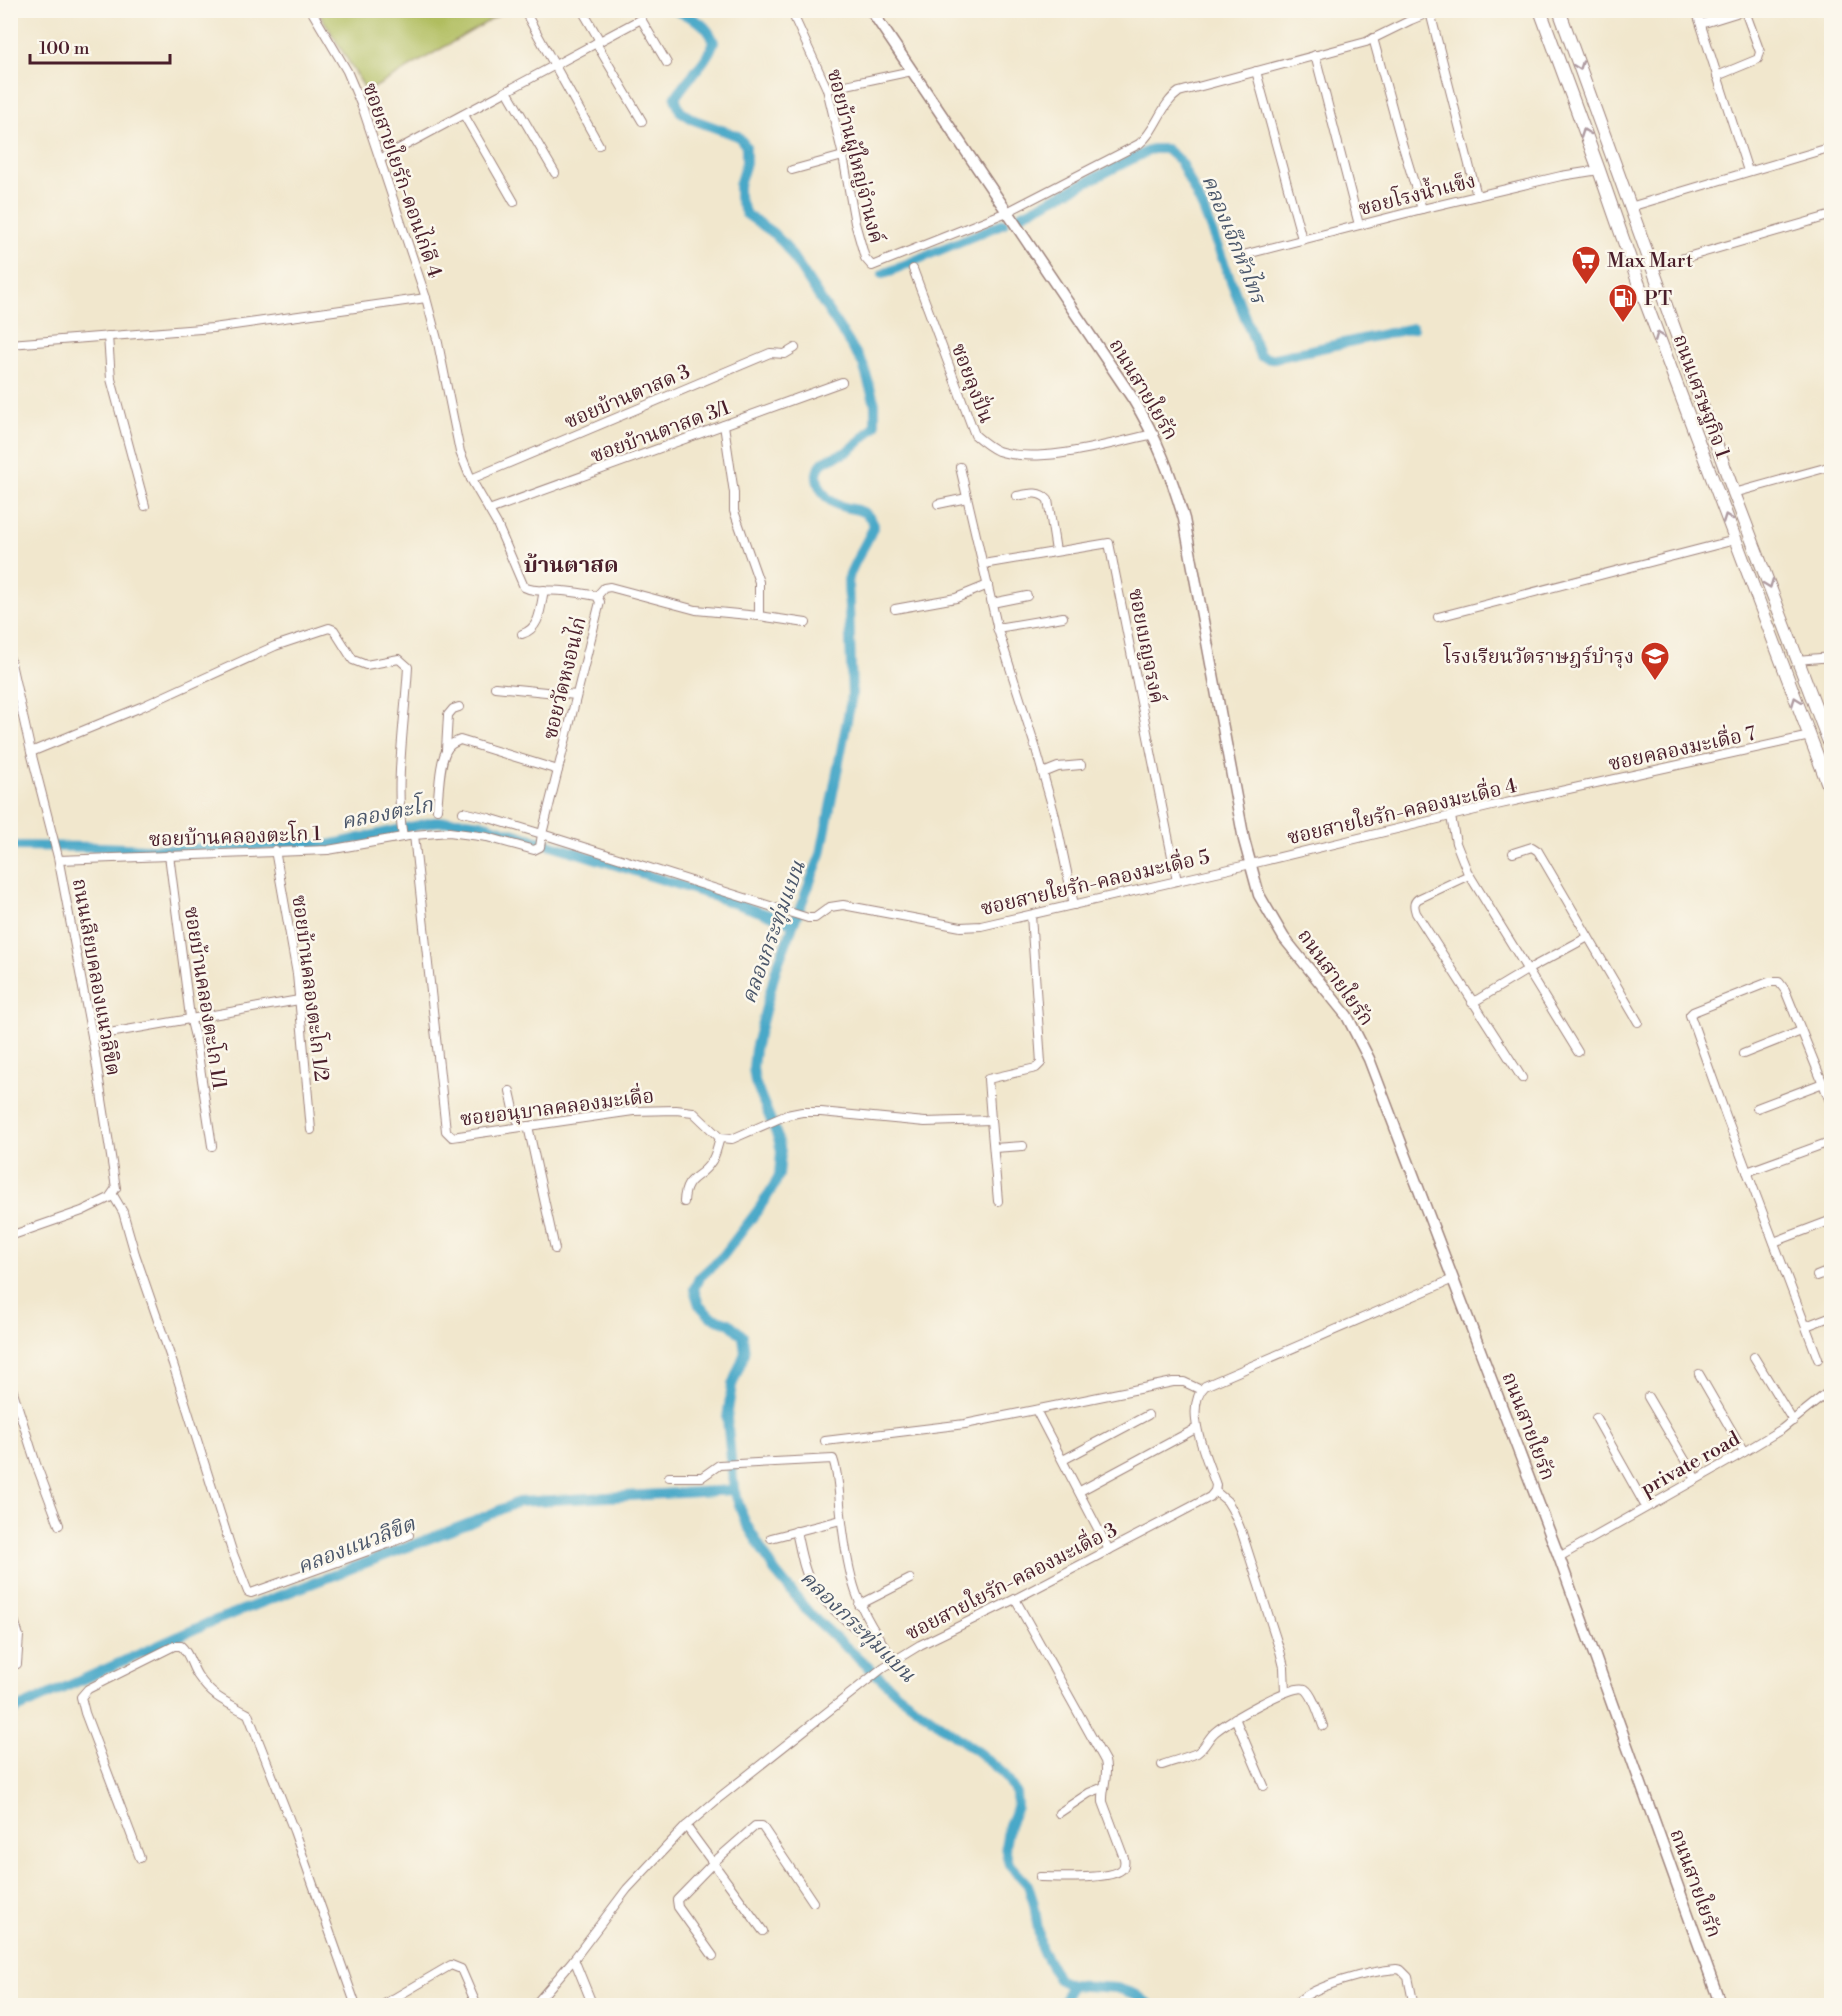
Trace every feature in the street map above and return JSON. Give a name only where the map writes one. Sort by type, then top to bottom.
[{"type":"main road","name":"ถนนเศรษฐกิจ 1","points":[[1540,10],[1638,282],[1832,795]]},
{"type":"main road","name":"ถนนเศรษฐกิจ 1","points":[[1559,10],[1734,493],[1832,750]]},
{"type":"street","name":"ซอยสายใยรัก-ดอนไก่ดี 4","points":[[311,10],[356,89],[426,298]]},
{"type":"street","points":[[524,10],[599,145]]},
{"type":"street","points":[[582,10],[642,121]]},
{"type":"street","name":"ถนนสายใยรัก","points":[[871,10],[1133,399],[1154,434],[1184,519],[1244,840],[1259,895],[1284,938],[1336,1001],[1359,1037],[1454,1278],[1559,1557],[1721,2006]]},
{"type":"street","points":[[1696,10],[1748,171]]},
{"type":"street","points":[[1007,212],[1139,144],[1151,133],[1165,106],[1179,92],[1366,42],[1432,11],[1477,196]]},
{"type":"street","points":[[1701,24],[1745,11],[1760,52],[1758,58],[1717,76]]},
{"type":"street","points":[[380,159],[641,19],[667,63]]},
{"type":"street","name":"ซอยบ้านผู้ใหญ่จำนงค์","points":[[795,19],[827,89],[843,156],[855,223],[865,258],[872,266],[1007,212]]},
{"type":"street","points":[[1373,38],[1422,209]]},
{"type":"street","points":[[1316,55],[1359,225]]},
{"type":"street","points":[[827,89],[912,71]]},
{"type":"street","points":[[1256,71],[1302,239]]},
{"type":"street","points":[[507,91],[555,173]]},
{"type":"street","points":[[464,115],[514,202]]},
{"type":"street","points":[[1630,207],[1832,147]]},
{"type":"street","points":[[792,170],[843,156]]},
{"type":"street","name":"ซอยโรงน้ำแข็ง","points":[[1243,255],[1422,209],[1561,176],[1599,170]]},
{"type":"street","points":[[1653,267],[1832,214]]},
{"type":"street","name":"ซอยลุงปั่น","points":[[913,269],[975,435],[986,445],[999,451],[1039,456],[1154,434]]},
{"type":"street","points":[[10,344],[213,328],[426,298]]},
{"type":"street","name":"ซอยวัดหงอนไก่","points":[[426,298],[438,343],[456,438],[471,479],[509,550],[524,587],[529,590],[561,590],[597,596],[600,602],[542,835]]},
{"type":"street","points":[[108,336],[111,379],[145,506]]},
{"type":"street","name":"ซอยบ้านตาสด 3","points":[[471,479],[770,353],[785,354],[795,348]]},
{"type":"street","name":"ซอยบ้านตาสด 3/1","points":[[489,510],[842,382]]},
{"type":"street","points":[[724,425],[734,493],[734,512],[759,582],[759,615]]},
{"type":"street","points":[[1734,493],[1832,466]]},
{"type":"street","points":[[960,467],[998,627],[1055,816],[1074,905]]},
{"type":"street","points":[[1017,496],[1036,493],[1044,495],[1048,500],[1056,551]]},
{"type":"street","points":[[938,504],[967,498]]},
{"type":"street","points":[[1438,617],[1735,540]]},
{"type":"street","name":"ซอยเบญจรงค์","points":[[982,564],[1107,542],[1110,545],[1177,881]]},
{"type":"street","points":[[895,609],[956,598],[988,585]]},
{"type":"street","points":[[597,596],[604,588],[610,586],[696,610],[759,615],[806,623]]},
{"type":"street","points":[[522,634],[537,625],[544,590]]},
{"type":"street","points":[[992,603],[1027,596]]},
{"type":"street","points":[[998,627],[1062,617]]},
{"type":"street","points":[[31,752],[141,707],[275,646],[329,628],[334,630],[353,660],[366,666],[399,659],[408,667],[399,789],[402,814],[400,823],[403,835]]},
{"type":"street","points":[[1797,660],[1832,657]]},
{"type":"street","name":"ถนนเลียบคลองแนวลิขิต","points":[[10,660],[58,858],[92,1036],[116,1188],[113,1195]]},
{"type":"street","points":[[495,687],[576,695]]},
{"type":"street","points":[[437,809],[446,750],[448,715],[459,707]]},
{"type":"street","name":"ซอยคลองมะเดื่อ 7","points":[[1561,791],[1810,736]]},
{"type":"street","points":[[446,750],[460,740],[558,770]]},
{"type":"street","points":[[1042,773],[1058,767],[1081,765]]},
{"type":"street","name":"ซอยสายใยรัก-คลองมะเดื่อ 4","points":[[1251,864],[1561,791]]},
{"type":"street","points":[[463,812],[542,835]]},
{"type":"street","points":[[1451,817],[1456,843],[1469,875],[1578,1052]]},
{"type":"street","name":"ซอยบ้านคลองตะโก 1","points":[[58,858],[328,850],[403,835],[448,832],[487,837],[534,850],[540,847],[542,835]]},
{"type":"street","name":"ซอยอนุบาลคลองมะเดื่อ","points":[[414,835],[446,1131],[452,1137],[633,1111],[676,1110],[693,1112],[720,1138]]},
{"type":"street","name":"ซอยสายใยรัก-คลองมะเดื่อ 5","points":[[542,835],[808,918],[815,918],[830,907],[843,905],[961,927],[981,926],[1251,864]]},
{"type":"street","points":[[1513,853],[1532,848],[1538,851],[1638,1022]]},
{"type":"street","name":"ซอยบ้านคลองตะโก 1/2","points":[[275,850],[297,974],[311,1130]]},
{"type":"street","name":"ซอยบ้านคลองตะโก 1/1","points":[[169,855],[190,1017],[196,1041],[212,1146]]},
{"type":"street","points":[[1469,875],[1418,899],[1414,902],[1414,907],[1472,1003],[1522,1078]]},
{"type":"street","points":[[998,1201],[988,1079],[1036,1068],[1041,1063],[1031,915]]},
{"type":"street","points":[[1472,1003],[1588,937]]},
{"type":"street","points":[[1818,1359],[1690,1015],[1769,982],[1776,981],[1783,985],[1832,1106]]},
{"type":"street","points":[[92,1036],[190,1017],[299,1000]]},
{"type":"street","points":[[1743,1054],[1801,1031]]},
{"type":"street","points":[[1757,1108],[1823,1083]]},
{"type":"street","points":[[510,1091],[516,1118],[525,1126],[555,1249]]},
{"type":"street","points":[[684,1202],[684,1192],[691,1179],[710,1165],[720,1138],[732,1139],[786,1115],[821,1112],[925,1122],[991,1120]]},
{"type":"street","points":[[1747,1172],[1832,1141]]},
{"type":"street","points":[[994,1148],[1023,1146]]},
{"type":"street","points":[[10,1236],[82,1211],[113,1195],[123,1212],[232,1551],[248,1592],[251,1593],[336,1563],[409,1535]]},
{"type":"street","points":[[1774,1242],[1832,1220]]},
{"type":"street","points":[[1817,1276],[1832,1270]]},
{"type":"street","points":[[1285,1692],[1284,1667],[1280,1651],[1242,1533],[1227,1501],[1215,1491],[1216,1485],[1197,1428],[1194,1408],[1197,1395],[1205,1386],[1454,1278]]},
{"type":"street","points":[[1806,1326],[1832,1316]]},
{"type":"street","points":[[1754,1357],[1792,1421]]},
{"type":"street","points":[[1699,1374],[1744,1452]]},
{"type":"street","points":[[10,1382],[36,1464],[59,1525]]},
{"type":"street","points":[[825,1441],[965,1424],[1173,1382],[1184,1382],[1201,1390]]},
{"type":"street","name":"private road","points":[[1559,1557],[1744,1452],[1792,1421],[1832,1389]]},
{"type":"street","points":[[1648,1396],[1696,1479]]},
{"type":"street","points":[[1036,1410],[1109,1550]]},
{"type":"street","points":[[1063,1460],[1148,1415]]},
{"type":"street","points":[[1596,1418],[1646,1507]]},
{"type":"street","points":[[1080,1491],[1197,1428]]},
{"type":"street","points":[[669,1477],[702,1477],[719,1465],[833,1459],[851,1578],[860,1605],[871,1627],[895,1660]]},
{"type":"street","name":"ซอยสายใยรัก-คลองมะเดื่อ 3","points":[[534,2006],[574,1959],[627,1889],[686,1826],[735,1784],[884,1667],[921,1645],[1015,1599],[1210,1497],[1215,1491]]},
{"type":"street","points":[[771,1538],[841,1520]]},
{"type":"street","points":[[796,1531],[812,1585],[857,1629],[884,1646]]},
{"type":"street","points":[[860,1605],[909,1579]]},
{"type":"street","points":[[1015,1599],[1105,1761],[1107,1777],[1103,1802],[1125,1858],[1123,1869],[1111,1875],[1040,1877]]},
{"type":"street","points":[[10,1607],[19,1636],[17,1664]]},
{"type":"street","points":[[140,1858],[81,1697],[88,1689],[174,1646],[182,1646],[187,1651],[197,1675],[210,1690],[237,1710],[248,1714],[294,1832],[356,2006]]},
{"type":"street","points":[[1162,1765],[1197,1753],[1212,1735],[1235,1718],[1285,1692],[1298,1688],[1304,1688],[1309,1692],[1323,1726]]},
{"type":"street","points":[[1235,1718],[1264,1786]]},
{"type":"street","points":[[1059,1813],[1089,1793],[1104,1787]]},
{"type":"street","points":[[686,1826],[763,1931]]},
{"type":"street","points":[[713,1956],[678,1907],[677,1900],[714,1862],[755,1826],[762,1826],[813,1902]]},
{"type":"street","points":[[574,1959],[592,2006]]},
{"type":"street","points":[[381,2006],[451,1965],[461,1969],[477,2006]]},
{"type":"street","points":[[1294,2006],[1300,1999],[1327,1986],[1396,1969],[1401,1970],[1408,1977],[1414,2006]]},
{"type":"green space","points":[[318,11],[506,11],[367,92]]},
{"type":"waterway","name":"คลองกระทุ่มแบน","points":[[674,10],[703,25],[714,42],[711,50],[675,98],[680,111],[694,120],[738,136],[746,146],[746,163],[739,185],[739,198],[746,214],[772,232],[785,245],[863,364],[875,404],[875,426],[848,451],[823,463],[817,477],[820,488],[831,501],[867,514],[874,525],[848,580],[852,695],[821,854],[776,969],[755,1049],[753,1068],[755,1082],[778,1138],[781,1152],[779,1175],[758,1210],[723,1256],[699,1278],[694,1289],[699,1305],[711,1317],[729,1323],[743,1336],[745,1353],[732,1385],[727,1418],[734,1490],[745,1522],[776,1573],[811,1615],[898,1694],[978,1752],[1004,1774],[1016,1793],[1017,1807],[1009,1825],[1005,1847],[1009,1864],[1028,1885],[1034,1904],[1041,1948],[1058,1979],[1070,1985],[1117,1988],[1137,1995],[1151,2006]]},
{"type":"waterway","name":"คลองเจ๊กหัวไทร","points":[[1019,216],[1152,149],[1166,149],[1180,161],[1203,209],[1260,356],[1270,359],[1413,328]]},
{"type":"waterway","name":"คลองเจ๊กหัวไทร","points":[[883,274],[1004,223]]},
{"type":"waterway","name":"คลองตะโก","points":[[10,846],[167,850],[267,845],[329,845],[434,822],[457,821],[481,824],[568,850],[793,923]]},
{"type":"waterway","name":"คลองแนวลิขิต","points":[[10,1712],[206,1624],[470,1523],[518,1502],[734,1490]]},
{"type":"waterway","points":[[1063,2006],[1070,1985]]},
{"type":"place","name":"Max Mart","points":[[1586,286]]},
{"type":"place","name":"PT","points":[[1623,324]]},
{"type":"place","name":"โรงเรียนวัดราษฎร์บํารุง","points":[[1655,682]]},
{"type":"district","name":"บ้านตาสด","points":[[571,564]]}]
